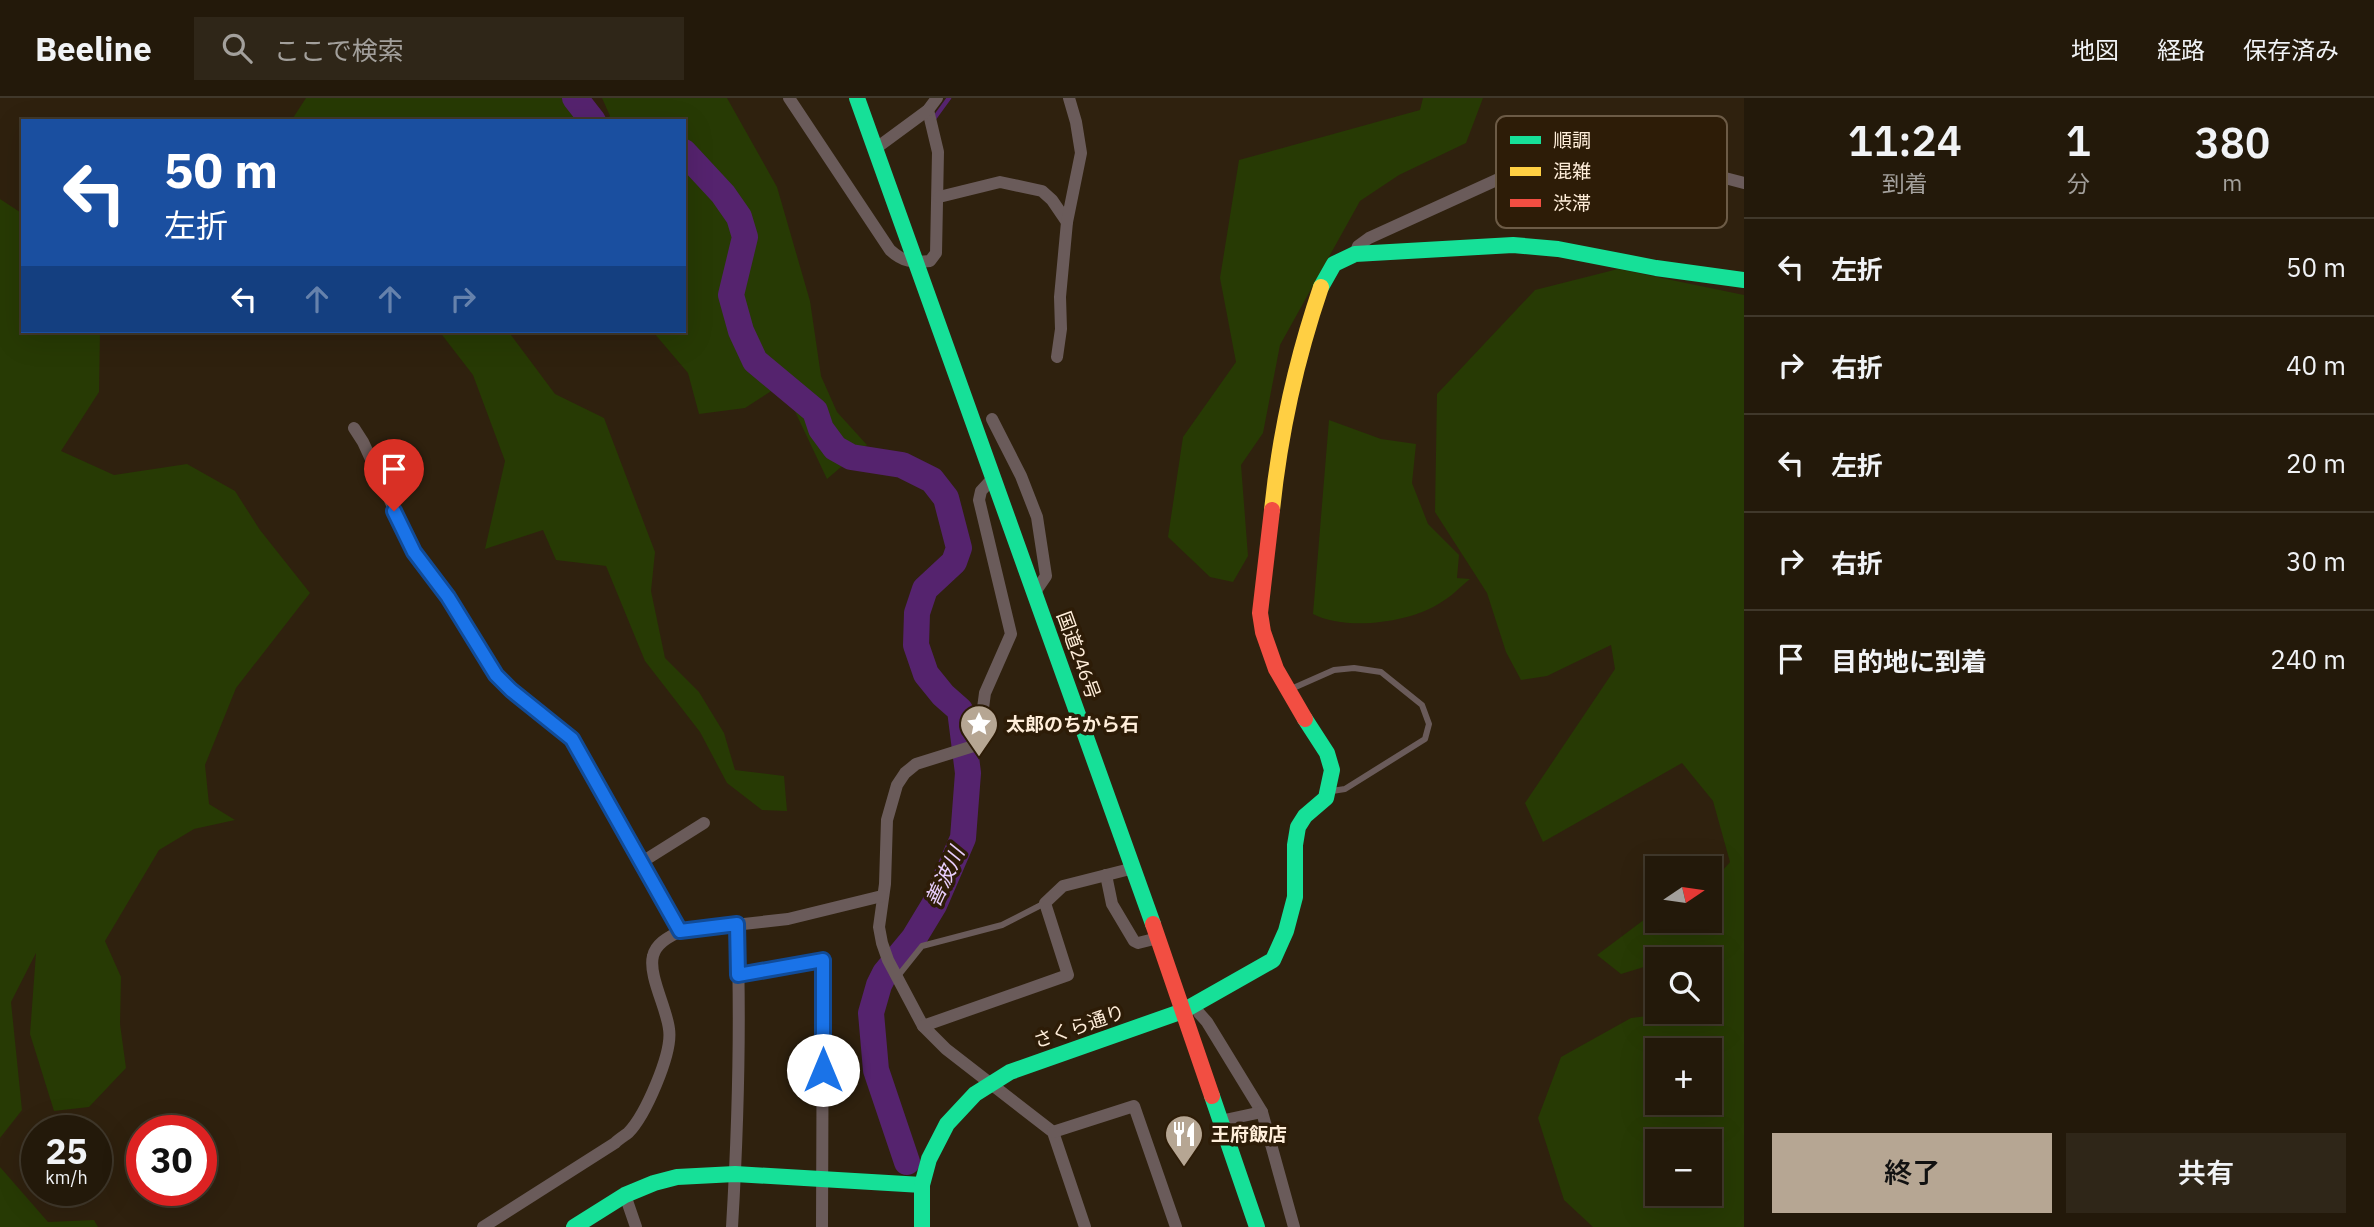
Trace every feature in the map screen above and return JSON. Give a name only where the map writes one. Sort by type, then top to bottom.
[{"type":"main road","name":"国道246号","points":[[857,98],[1158,938],[1191,1012],[1220,1121],[1257,1227]]},
{"type":"main road","points":[[1328,792],[1332,770],[1327,753],[1269,657],[1260,613],[1286,402],[1302,337],[1325,276],[1332,265],[1355,254],[1513,245],[1744,280]]},
{"type":"main road","name":"さくら通り","points":[[922,1227],[922,1185],[929,1159],[947,1124],[968,1100],[1010,1072],[1191,1012],[1273,960],[1286,931],[1295,897],[1295,845],[1298,827],[1305,816],[1326,798],[1328,792]]},
{"type":"main road","points":[[574,1227],[625,1195],[677,1177],[735,1174],[922,1185]]},
{"type":"street","points":[[789,98],[890,250],[900,259],[916,263],[930,261],[936,253],[938,152],[928,110]]},
{"type":"street","points":[[875,149],[928,110],[937,98]]},
{"type":"street","points":[[1057,357],[1067,222],[1081,153],[1069,98]]},
{"type":"street","points":[[1727,179],[1744,183]]},
{"type":"street","points":[[939,197],[1000,182],[1042,191],[1052,200],[1067,222]]},
{"type":"street","points":[[1355,254],[1358,246],[1369,237],[1496,182]]},
{"type":"street","points":[[992,419],[1021,476],[1037,517],[1046,576],[1035,592]]},
{"type":"street","points":[[354,428],[414,552],[448,597],[496,675],[572,739],[680,931]]},
{"type":"street","points":[[993,478],[981,491],[979,500],[1011,634],[985,693],[982,708],[984,739],[968,748],[915,764],[897,785],[887,820],[885,884],[880,926],[882,943],[923,1026],[946,1049],[1052,1132],[1085,1227]]},
{"type":"street","points":[[642,862],[705,823]]},
{"type":"street","points":[[923,1026],[1068,975],[1045,903],[1063,886],[1133,868]]},
{"type":"street","points":[[1106,875],[1112,904],[1134,942],[1158,938]]},
{"type":"street","points":[[483,1227],[615,1143],[629,1132],[640,1116],[663,1070],[669,1047],[670,1030],[653,969],[653,956],[665,939],[680,931],[788,919],[882,895]]},
{"type":"street","points":[[732,1227],[735,1174],[737,924]]},
{"type":"street","points":[[738,975],[823,960],[822,1227]]},
{"type":"street","points":[[1191,1012],[1208,1022],[1262,1112],[1294,1227]]},
{"type":"street","points":[[1052,1132],[1134,1106],[1176,1227]]},
{"type":"street","points":[[1220,1121],[1262,1112]]},
{"type":"street","points":[[625,1195],[636,1227]]},
{"type":"lane","points":[[1289,690],[1334,670],[1354,668],[1381,672],[1422,705],[1429,724],[1424,739],[1345,789],[1328,792]]},
{"type":"lane","points":[[893,970],[922,946],[1002,925],[1045,903]]},
{"type":"green space","points":[[306,98],[575,98],[583,119],[292,119]]},
{"type":"green space","points":[[602,98],[727,98],[777,187],[810,301],[821,376],[837,412],[867,445],[827,479],[782,384],[745,408],[699,414],[688,373],[654,333],[686,333],[686,119],[605,119],[610,116]]},
{"type":"green space","points":[[1423,98],[1483,98],[1466,143],[1399,175],[1360,201],[1280,345],[1263,433],[1241,465],[1248,556],[1233,582],[1210,577],[1168,537],[1183,437],[1236,362],[1220,278],[1239,160],[1420,110]]},
{"type":"green space","points":[[0,199],[21,213],[21,333],[100,333],[99,392],[61,451],[114,475],[187,464],[235,491],[260,530],[310,593],[236,688],[205,765],[209,804],[235,820],[194,829],[159,850],[105,941],[121,977],[120,1024],[126,1068],[89,1107],[54,1111],[30,1034],[36,953],[11,1002],[22,1110],[0,1138]]},
{"type":"green space","points":[[1618,269],[1744,295],[1744,1227],[1593,1227],[1564,1200],[1538,1118],[1561,1057],[1631,1018],[1645,1016],[1645,1024],[1722,1024],[1722,947],[1645,947],[1645,967],[1621,974],[1597,955],[1645,919],[1645,933],[1722,933],[1722,871],[1730,862],[1713,801],[1682,763],[1543,842],[1525,803],[1615,669],[1611,645],[1547,676],[1521,680],[1506,652],[1487,593],[1435,512],[1437,394],[1535,290]]},
{"type":"green space","points":[[441,333],[509,333],[555,394],[604,418],[655,552],[651,591],[665,658],[699,692],[724,733],[735,770],[784,776],[787,811],[762,810],[727,783],[700,732],[645,661],[606,566],[556,560],[543,530],[485,549],[505,461],[473,375]]},
{"type":"green space","points":[[1329,420],[1381,439],[1416,444],[1412,483],[1428,524],[1459,555],[1457,578],[1470,579],[1444,601],[1412,616],[1377,622],[1342,622],[1313,614]]},
{"type":"green space","points":[[0,1167],[21,1191],[21,1206],[34,1206],[48,1222],[94,1220],[98,1227],[0,1227]]},
{"type":"waterway","name":"善波川","points":[[575,98],[591,119]]},
{"type":"waterway","points":[[933,120],[949,98]]},
{"type":"waterway","name":"善波川","points":[[686,154],[723,194],[739,217],[745,237],[731,295],[741,331],[755,361],[815,411],[821,429],[835,448],[851,457],[902,465],[932,480],[946,498],[959,548],[954,562],[925,589],[917,613],[916,645],[926,674],[960,710],[968,773],[963,838],[934,905],[914,938],[885,973],[871,1013],[876,1070],[907,1162]]},
{"type":"traffic: fast","points":[[857,98],[1153,924]]},
{"type":"traffic: fast","points":[[1321,287],[1334,264],[1355,254],[1513,245],[1558,249],[1656,268],[1744,280]]},
{"type":"traffic: fast","points":[[922,1227],[922,1185],[929,1159],[947,1124],[975,1094],[1010,1072],[1183,1011],[1273,960],[1286,931],[1295,897],[1295,845],[1298,827],[1305,816],[1326,798],[1332,770],[1327,753],[1305,719]]},
{"type":"traffic: fast","points":[[1212,1096],[1257,1227]]},
{"type":"traffic: fast","points":[[574,1227],[625,1195],[677,1177],[735,1174],[922,1185]]},
{"type":"traffic: slow","points":[[1272,510],[1290,397],[1321,287]]},
{"type":"traffic: jam","points":[[1272,510],[1260,613],[1263,632],[1276,669],[1305,719]]},
{"type":"traffic: jam","points":[[1153,924],[1212,1096]]},
{"type":"place","name":"太郎のちから石","points":[[979,758]]},
{"type":"place","name":"王府飯店","points":[[1184,1168]]},
{"type":"route","points":[[394,511],[414,552],[448,597],[496,675],[572,739],[680,931],[737,924],[738,975],[823,960],[823,1070]]}]
